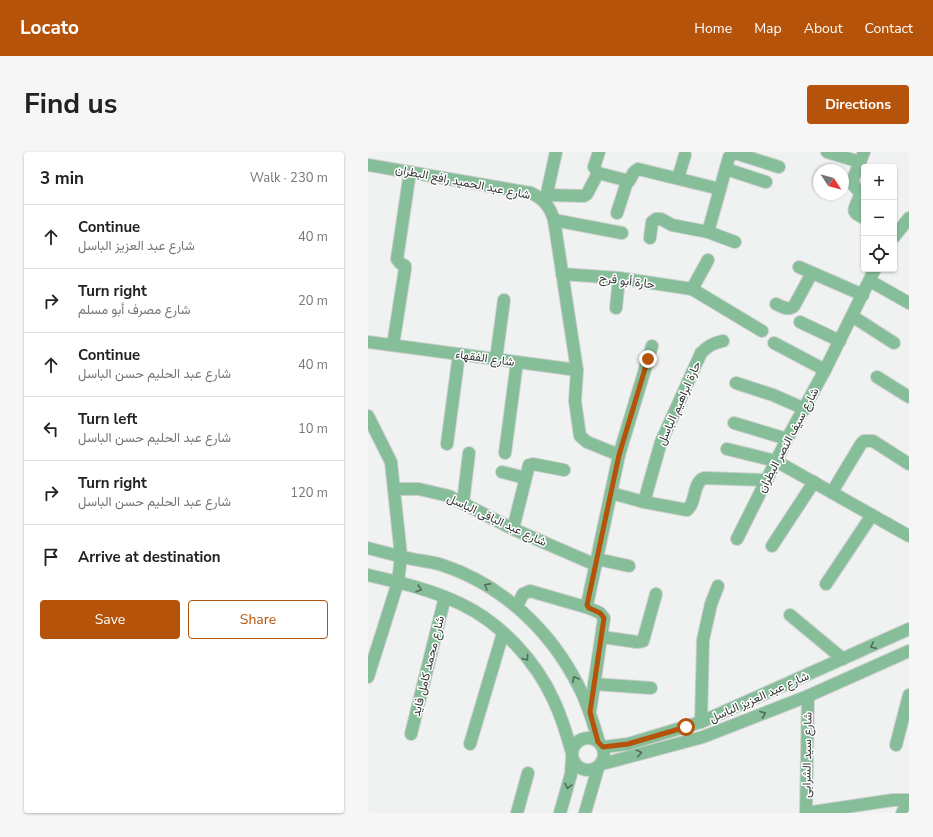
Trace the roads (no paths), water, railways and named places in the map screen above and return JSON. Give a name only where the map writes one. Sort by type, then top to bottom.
[{"type":"street","points":[[556,152],[550,207],[577,370],[575,401],[580,436],[587,442],[619,455]]},
{"type":"street","points":[[599,152],[594,167],[598,173],[627,182]]},
{"type":"street","points":[[827,152],[862,157],[853,179],[854,186],[860,194],[854,210],[856,215],[861,217]]},
{"type":"street","points":[[708,232],[729,157],[735,153],[779,167]]},
{"type":"street","points":[[678,178],[685,155]]},
{"type":"street","name":"شارع عبد الحميد رافع البطران","points":[[368,165],[531,193],[539,197],[550,207]]},
{"type":"street","points":[[617,213],[627,182],[631,180],[634,172],[638,169],[720,188]]},
{"type":"street","points":[[726,169],[766,182]]},
{"type":"street","points":[[393,345],[405,269],[405,266],[397,259],[410,172]]},
{"type":"street","points":[[550,207],[587,194],[598,173]]},
{"type":"street","points":[[550,207],[622,233]]},
{"type":"street","points":[[897,231],[909,218]]},
{"type":"street","points":[[650,238],[652,222],[656,219],[661,219],[672,225],[708,232],[735,242]]},
{"type":"street","points":[[692,289],[708,260]]},
{"type":"street","points":[[799,267],[863,295]]},
{"type":"street","name":"شارع سيف النصر البطران","points":[[737,539],[787,439],[805,409],[840,341],[874,272]]},
{"type":"street","points":[[776,304],[788,309],[792,308],[812,273]]},
{"type":"street","name":"حارة أبو فرج","points":[[562,274],[619,278],[692,289],[762,330]]},
{"type":"street","points":[[616,308],[619,278]]},
{"type":"street","points":[[870,281],[909,303]]},
{"type":"street","points":[[496,359],[504,300]]},
{"type":"street","points":[[852,316],[894,343]]},
{"type":"street","points":[[800,322],[840,341]]},
{"type":"street","name":"حارة ابراهيم الباسل","points":[[644,502],[661,442],[701,353],[707,347],[723,341]]},
{"type":"street","name":"شارع الفقهاء","points":[[368,342],[577,370]]},
{"type":"street","points":[[774,343],[825,370]]},
{"type":"street","points":[[589,608],[587,605],[619,455],[652,346]]},
{"type":"street","points":[[447,444],[459,354]]},
{"type":"street","points":[[505,453],[517,362]]},
{"type":"street","points":[[877,377],[909,397]]},
{"type":"street","points":[[736,383],[773,395],[805,409]]},
{"type":"street","points":[[368,416],[391,462],[402,556],[398,582],[368,677]]},
{"type":"street","points":[[734,423],[787,439]]},
{"type":"street","points":[[832,492],[860,444],[864,441],[873,441],[909,464]]},
{"type":"street","points":[[726,449],[776,461],[909,536]]},
{"type":"street","points":[[463,503],[469,453]]},
{"type":"street","points":[[513,528],[525,478],[530,464],[564,470]]},
{"type":"street","points":[[502,472],[525,478]]},
{"type":"street","points":[[611,493],[644,502],[687,510],[691,506],[700,479],[767,480]]},
{"type":"street","points":[[772,546],[814,482]]},
{"type":"street","name":"شارع عبد الباقى الباسل","points":[[395,489],[419,489],[449,496],[513,528],[596,562],[629,566]]},
{"type":"street","points":[[826,584],[872,515]]},
{"type":"street","points":[[368,548],[441,565],[468,575],[493,589],[517,606],[536,624],[560,654],[580,688],[604,752],[585,813]]},
{"type":"street","points":[[368,575],[398,582],[445,597],[476,612],[503,632],[523,653],[543,681],[554,700],[564,726],[575,764],[580,769],[586,771],[600,766]]},
{"type":"street","points":[[701,722],[703,640],[711,604],[718,586]]},
{"type":"street","points":[[517,606],[523,594],[530,592],[589,608],[600,613],[604,618],[590,712]]},
{"type":"street","points":[[602,637],[637,642],[643,641],[656,594]]},
{"type":"street","name":"شارع محمد كامل فايد","points":[[411,734],[445,597]]},
{"type":"street","points":[[790,615],[843,659]]},
{"type":"street","name":"شارع عبد العزيز الباسل","points":[[601,744],[628,744],[701,722],[909,630]]},
{"type":"street","points":[[470,744],[503,632]]},
{"type":"street","name":"شارع عبد العزيز الباسل","points":[[600,766],[703,737],[808,696],[909,651]]},
{"type":"street","points":[[594,684],[651,688]]},
{"type":"street","points":[[896,745],[909,695]]},
{"type":"street","name":"شارع سيد الشرابى","points":[[806,813],[808,696]]},
{"type":"street","points":[[560,813],[571,774],[574,746],[578,741],[585,738],[592,738],[601,744]]},
{"type":"street","points":[[516,813],[528,773]]},
{"type":"street","points":[[806,813],[893,800],[909,800],[902,813]]}]
